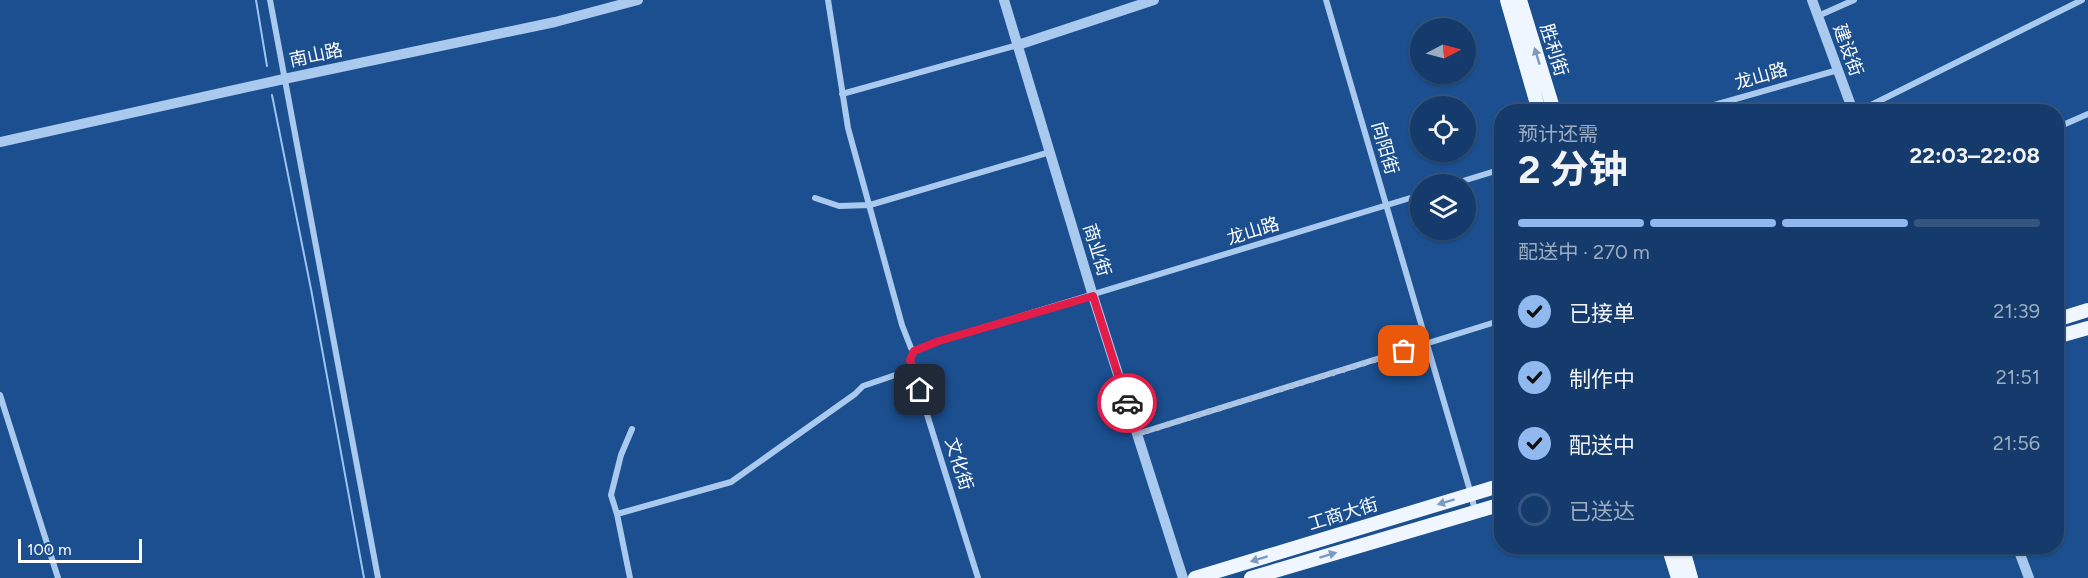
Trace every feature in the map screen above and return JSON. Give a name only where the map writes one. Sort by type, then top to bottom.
[{"type":"main road","name":"胜利街","points":[[1507,0],[1537,104]]},
{"type":"main road","name":"胜利街","points":[[1520,0],[1552,104]]},
{"type":"main road","points":[[2064,318],[2088,310]]},
{"type":"main road","points":[[2064,335],[2088,328]]},
{"type":"main road","name":"工商大街","points":[[1196,578],[1494,487]]},
{"type":"main road","name":"工商大街","points":[[1251,578],[1494,506]]},
{"type":"main road","points":[[1670,554],[1678,578]]},
{"type":"main road","points":[[1684,554],[1691,578]]},
{"type":"street","points":[[270,0],[378,578]]},
{"type":"street","name":"南山路","points":[[0,142],[555,22],[638,0]]},
{"type":"street","points":[[828,0],[848,129],[902,325],[914,351]]},
{"type":"street","name":"商业街","points":[[1004,0],[1093,296],[1183,578]]},
{"type":"street","points":[[842,94],[1018,45],[1154,0]]},
{"type":"street","name":"向阳街","points":[[1326,0],[1472,494],[1475,512]]},
{"type":"street","name":"建设街","points":[[1812,0],[1850,104]]},
{"type":"street","points":[[1818,16],[1854,0]]},
{"type":"street","points":[[1873,104],[2082,0]]},
{"type":"street","name":"龙山路","points":[[1718,104],[1838,70]]},
{"type":"street","points":[[2064,124],[2088,114]]},
{"type":"street","points":[[815,198],[838,206],[870,205],[1050,152]]},
{"type":"street","points":[[1476,177],[1494,171]]},
{"type":"street","name":"龙山路","points":[[914,351],[939,341],[1410,198]]},
{"type":"street","points":[[1137,434],[1494,323]]},
{"type":"street","name":"文化街","points":[[914,351],[910,360],[978,578]]},
{"type":"street","points":[[617,514],[731,482],[863,386],[913,369]]},
{"type":"street","points":[[0,394],[58,578]]},
{"type":"street","points":[[630,578],[611,495],[621,455],[632,429]]},
{"type":"street","points":[[2020,554],[2029,578]]},
{"type":"waterway","points":[[256,0],[267,66]]},
{"type":"waterway","points":[[272,95],[311,289],[364,578]]},
{"type":"way so far","points":[[1127,403],[1137,434],[1404,351]]},
{"type":"route","points":[[920,390],[910,360],[914,351],[939,341],[1093,296],[1127,403]]}]
